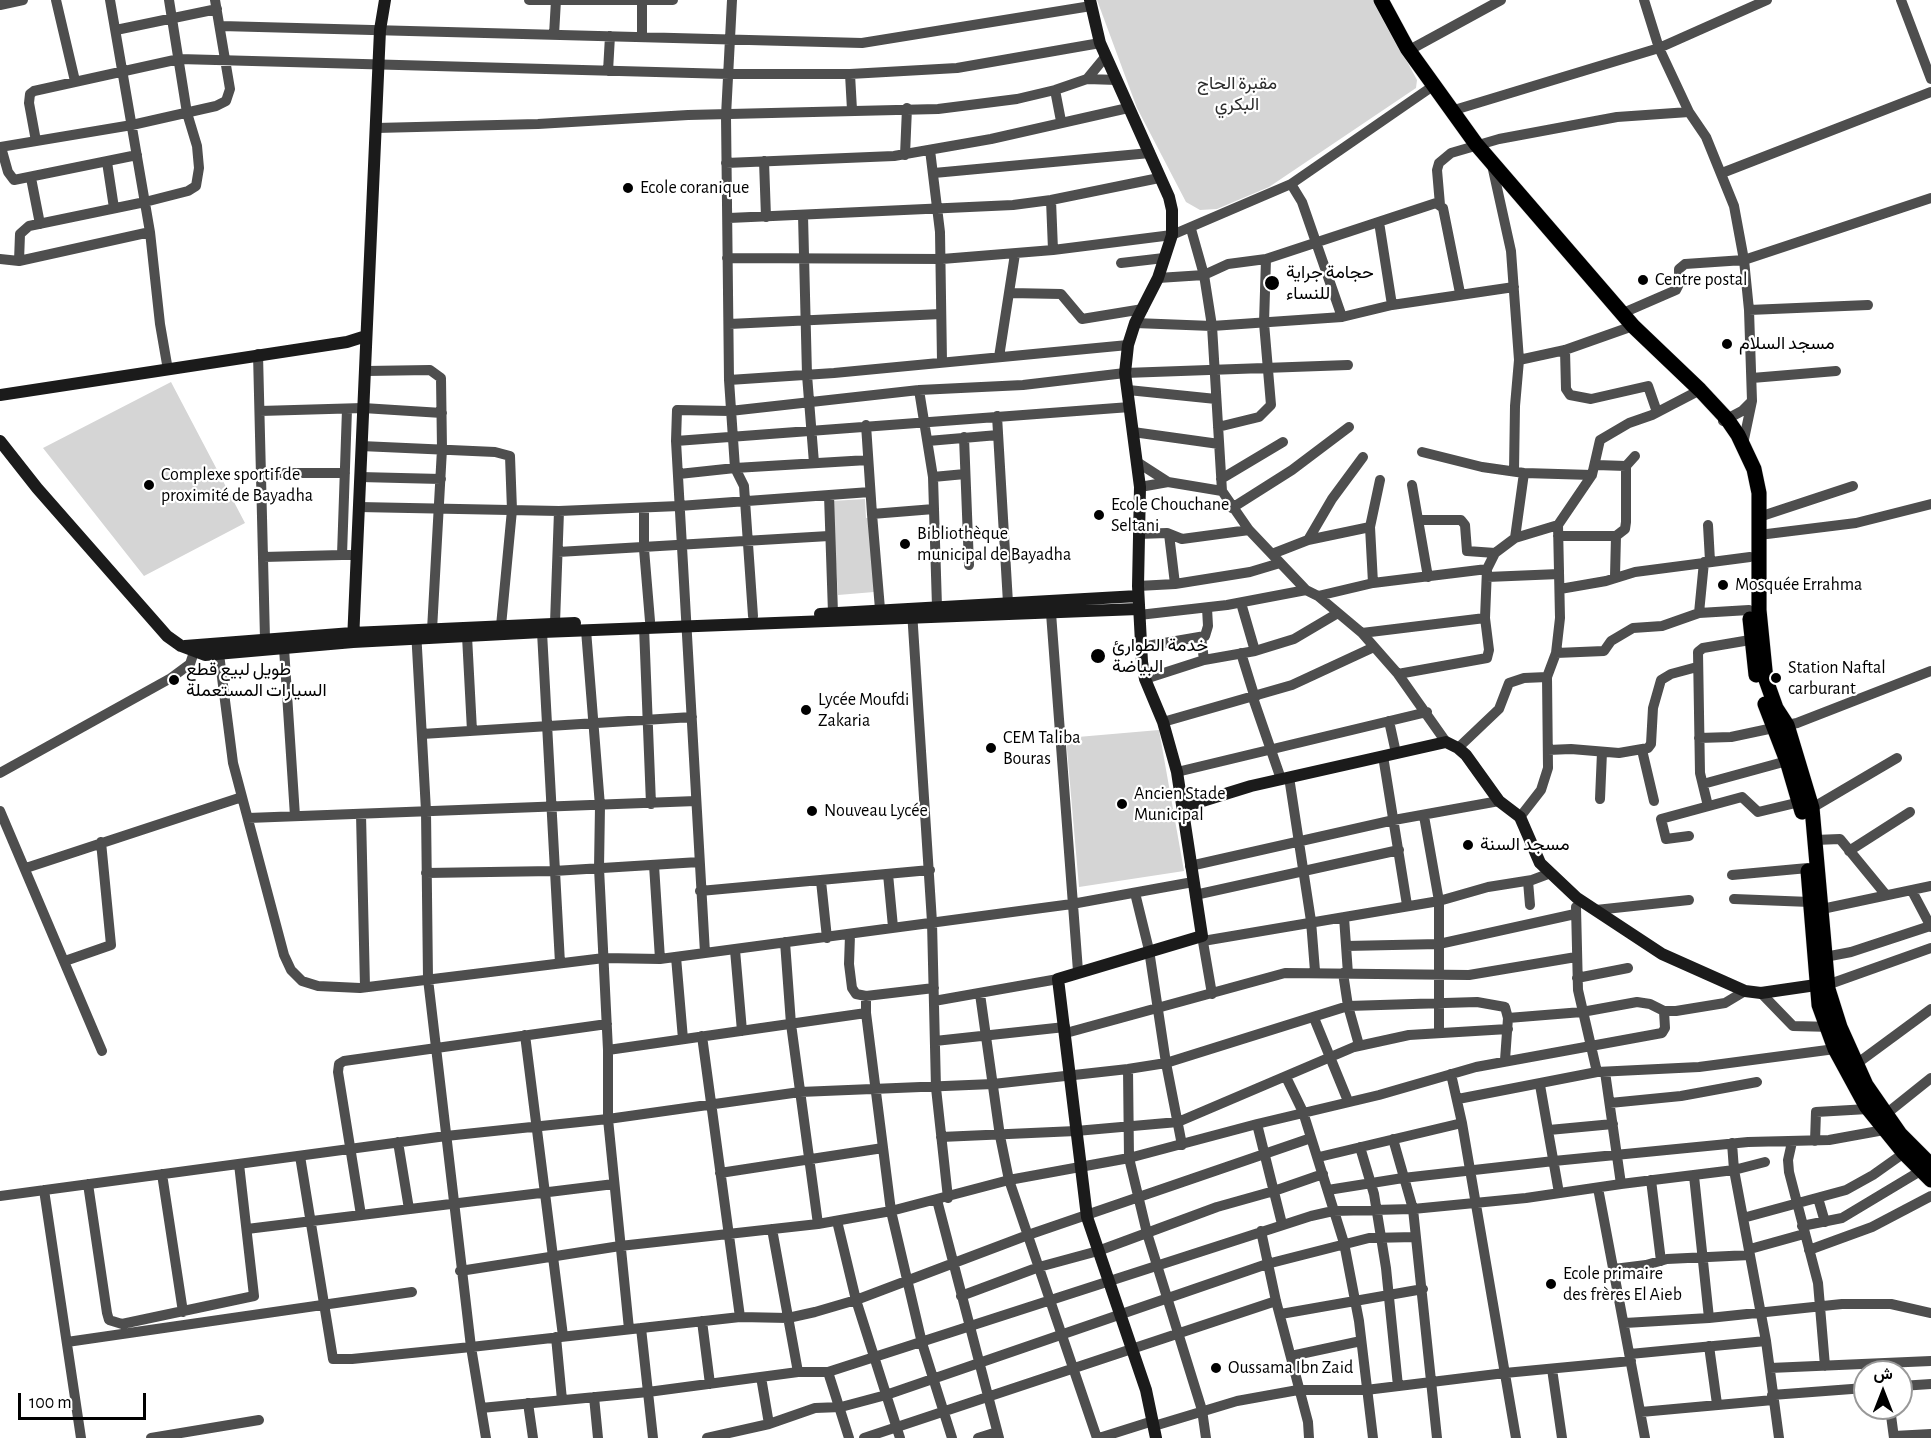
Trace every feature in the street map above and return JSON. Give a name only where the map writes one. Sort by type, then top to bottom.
[{"type":"main road","points":[[1381,0],[1407,48],[1476,144],[1628,319],[1700,390],[1724,421],[1757,480],[1758,610],[1766,680],[1815,840],[1816,905],[1822,985],[1833,1027],[1835,1049],[1868,1109],[1884,1130],[1904,1153],[1928,1166]]},
{"type":"main road","points":[[1388,0],[1433,86]]},
{"type":"main road","points":[[1742,450],[1751,483],[1750,640],[1758,683],[1781,727],[1787,761],[1806,805],[1808,868],[1824,957],[1822,985]]},
{"type":"main road","points":[[1833,1027],[1866,1085],[1906,1141],[1928,1166]]},
{"type":"street","points":[[0,5],[23,0]]},
{"type":"street","points":[[56,0],[75,81]]},
{"type":"street","points":[[110,0],[150,232],[160,324],[168,370]]},
{"type":"street","points":[[19,261],[19,241],[22,230],[40,224],[145,202],[188,191],[196,186],[199,168],[187,113],[169,0]]},
{"type":"street","points":[[353,638],[380,30],[385,0]]},
{"type":"street","points":[[529,0],[673,0]]},
{"type":"street","points":[[554,35],[556,0]]},
{"type":"street","points":[[732,0],[732,39],[726,116],[730,411],[735,468],[742,480],[745,502],[753,616]]},
{"type":"street","points":[[1415,48],[1501,0]]},
{"type":"street","points":[[1644,0],[1659,48],[1689,112],[1706,137],[1734,206],[1744,260],[1752,378],[1752,401],[1742,450]]},
{"type":"street","points":[[1451,111],[1659,48],[1749,3],[1767,0]]},
{"type":"street","points":[[1901,0],[1931,79]]},
{"type":"street","points":[[642,1],[642,37]]},
{"type":"street","points":[[221,26],[862,43],[1090,3],[1100,43],[1169,196],[1172,235],[1158,278],[1135,322],[1128,345],[1125,373],[1140,487],[1138,612],[1145,679],[1163,722],[1177,772],[1212,994]]},
{"type":"street","points":[[116,30],[216,5],[226,60],[229,97],[216,106],[187,113],[132,125],[1,147],[9,177],[14,180],[137,155]]},
{"type":"street","points":[[608,71],[610,36]]},
{"type":"street","points":[[36,141],[29,103],[30,94],[34,91],[179,59],[729,74],[850,74],[957,68],[1100,43]]},
{"type":"street","points":[[1088,79],[1106,56]]},
{"type":"street","points":[[850,74],[852,110]]},
{"type":"street","points":[[376,128],[538,124],[688,115],[726,116],[969,106],[1055,90],[1088,79],[1117,80]]},
{"type":"street","points":[[727,258],[942,259],[1015,254],[1172,235],[1191,229],[1291,184],[1433,86]]},
{"type":"street","points":[[1055,90],[1061,122]]},
{"type":"street","points":[[1722,173],[1931,92]]},
{"type":"street","points":[[905,155],[907,108]]},
{"type":"street","points":[[726,163],[905,155],[1128,108]]},
{"type":"street","points":[[1460,293],[1443,208],[1440,205],[1436,177],[1439,162],[1451,153],[1476,144],[1617,117],[1689,112]]},
{"type":"street","points":[[930,150],[939,210],[942,259],[942,362]]},
{"type":"street","points":[[934,173],[1150,153]]},
{"type":"street","points":[[1491,159],[1511,251],[1519,360],[1515,406],[1519,472],[1515,538]]},
{"type":"street","points":[[765,161],[766,217]]},
{"type":"street","points":[[107,162],[114,208]]},
{"type":"street","points":[[31,178],[40,224]]},
{"type":"street","points":[[729,218],[939,210],[1051,200],[1159,178]]},
{"type":"street","points":[[1291,184],[1302,202],[1342,317]]},
{"type":"street","points":[[1519,360],[1564,350],[1628,319],[1676,290],[1679,284],[1679,269],[1685,264],[1744,260],[1931,198]]},
{"type":"street","points":[[1051,200],[1053,250]]},
{"type":"street","points":[[1158,278],[1204,274],[1228,264],[1266,259],[1436,203],[1440,205]]},
{"type":"street","points":[[803,215],[808,404],[814,463]]},
{"type":"street","points":[[1379,222],[1392,305]]},
{"type":"street","points":[[1191,229],[1204,274],[1212,326],[1222,491],[1249,530],[1306,590],[1318,596],[1362,633],[1398,674],[1446,742],[1458,748],[1499,801],[1520,817],[1540,863],[1548,874],[1576,898],[1662,954],[1745,991],[1761,993],[1822,985],[1931,948]]},
{"type":"street","points":[[0,259],[19,261],[150,232]]},
{"type":"street","points":[[999,357],[1015,254]]},
{"type":"street","points":[[1121,263],[1164,258]]},
{"type":"street","points":[[1218,427],[1259,417],[1271,405],[1270,367],[1264,322],[1266,259]]},
{"type":"street","points":[[1135,322],[1212,326],[1342,317],[1460,293],[1514,287]]},
{"type":"street","points":[[1010,293],[1061,294],[1082,319],[1143,309]]},
{"type":"street","points":[[1749,310],[1868,305]]},
{"type":"street","points":[[729,324],[941,314]]},
{"type":"street","points":[[0,395],[347,342],[366,336]]},
{"type":"street","points":[[729,380],[807,375],[1128,345]]},
{"type":"street","points":[[1564,350],[1566,389],[1570,395],[1592,399],[1648,386],[1657,412]]},
{"type":"street","points":[[258,354],[265,639]]},
{"type":"street","points":[[705,953],[679,506],[677,410],[730,411],[919,390],[1023,385],[1125,373],[1348,365]]},
{"type":"street","points":[[366,371],[430,370],[436,372],[441,378],[441,479],[432,630]]},
{"type":"street","points":[[1752,378],[1836,371]]},
{"type":"street","points":[[919,390],[933,477],[937,607]]},
{"type":"street","points":[[1128,390],[1216,399]]},
{"type":"street","points":[[1520,817],[1544,783],[1548,768],[1547,677],[1556,653],[1560,589],[1558,530],[1594,470],[1600,440],[1629,423],[1657,412],[1700,390]]},
{"type":"street","points":[[1724,421],[1742,411],[1752,401]]},
{"type":"street","points":[[676,441],[1130,407]]},
{"type":"street","points":[[260,411],[363,408],[442,413]]},
{"type":"street","points":[[342,555],[347,409]]},
{"type":"street","points":[[997,416],[1008,603]]},
{"type":"street","points":[[866,425],[880,609]]},
{"type":"street","points":[[1232,508],[1292,470],[1349,427]]},
{"type":"street","points":[[1133,432],[1219,444]]},
{"type":"street","points":[[928,441],[998,435]]},
{"type":"street","points":[[964,437],[969,565]]},
{"type":"street","points":[[0,441],[37,488],[128,592],[167,636],[181,646],[219,654],[353,638]]},
{"type":"street","points":[[1221,479],[1283,442]]},
{"type":"street","points":[[361,446],[495,452],[510,456],[512,510],[501,626]]},
{"type":"street","points":[[1422,452],[1482,467],[1519,472],[1594,470],[1626,466],[1635,456]]},
{"type":"street","points":[[1308,540],[1332,499],[1363,457]]},
{"type":"street","points":[[679,474],[735,468],[868,460]]},
{"type":"street","points":[[1137,462],[1168,482]]},
{"type":"street","points":[[1398,674],[1483,660],[1490,650],[1485,618],[1487,573],[1495,553],[1515,538],[1558,530],[1616,536],[1623,531],[1626,525],[1626,466]]},
{"type":"street","points":[[261,473],[345,473]]},
{"type":"street","points":[[933,477],[965,474]]},
{"type":"street","points":[[360,477],[441,479]]},
{"type":"street","points":[[1373,583],[1370,527],[1380,480]]},
{"type":"street","points":[[1140,487],[1168,482],[1222,491]]},
{"type":"street","points":[[1412,485],[1428,577]]},
{"type":"street","points":[[1759,517],[1853,486]]},
{"type":"street","points":[[344,496],[359,501],[439,508],[559,511],[745,502],[870,492]]},
{"type":"street","points":[[829,495],[833,613]]},
{"type":"street","points":[[1759,535],[1856,523],[1931,504]]},
{"type":"street","points":[[644,508],[647,720],[651,804]]},
{"type":"street","points":[[872,514],[934,509]]},
{"type":"street","points":[[555,623],[559,511]]},
{"type":"street","points":[[1419,520],[1461,520],[1465,525],[1467,551],[1495,553]]},
{"type":"street","points":[[1699,613],[1707,561],[1708,525]]},
{"type":"street","points":[[687,622],[880,609],[912,614],[937,607],[1138,591],[1250,572],[1308,540],[1370,527]]},
{"type":"street","points":[[1138,534],[1169,534],[1182,539],[1249,530]]},
{"type":"street","points":[[1169,534],[1175,584]]},
{"type":"street","points":[[558,552],[683,547],[829,536]]},
{"type":"street","points":[[1615,576],[1616,536]]},
{"type":"street","points":[[263,557],[356,555]]},
{"type":"street","points":[[1560,589],[1606,581],[1615,576],[1707,561],[1750,557]]},
{"type":"street","points":[[1318,596],[1373,583],[1428,577],[1487,573],[1559,574]]},
{"type":"street","points":[[195,650],[265,639],[467,636],[687,622],[912,614],[1138,612],[1207,608],[1306,590]]},
{"type":"street","points":[[1241,603],[1255,651]]},
{"type":"street","points":[[1141,647],[1201,637],[1208,629],[1207,608]]},
{"type":"street","points":[[1556,653],[1604,651],[1611,641],[1629,629],[1662,626],[1699,613],[1749,610]]},
{"type":"street","points":[[1051,613],[1078,971]]},
{"type":"street","points":[[1145,679],[1204,660],[1255,651],[1294,639],[1338,613]]},
{"type":"street","points":[[912,614],[930,870],[936,1088],[948,1198]]},
{"type":"street","points":[[1362,633],[1485,618]]},
{"type":"street","points":[[417,635],[432,630],[555,623],[647,624]]},
{"type":"street","points":[[586,630],[600,806],[599,868],[608,1050],[608,1119],[629,1329]]},
{"type":"street","points":[[542,632],[560,963]]},
{"type":"street","points":[[417,635],[426,811],[428,980],[447,1136],[460,1271],[486,1438]]},
{"type":"street","points":[[467,636],[472,731]]},
{"type":"street","points":[[1201,637],[1204,660]]},
{"type":"street","points":[[1708,806],[1703,784],[1699,738],[1698,652],[1703,648],[1750,640]]},
{"type":"street","points":[[1163,722],[1254,698],[1319,675],[1374,647]]},
{"type":"street","points":[[284,648],[295,816]]},
{"type":"street","points":[[0,773],[171,678],[190,664],[195,650]]},
{"type":"street","points":[[1240,653],[1271,748],[1285,778],[1311,921],[1315,971]]},
{"type":"street","points":[[219,654],[233,763],[284,955],[291,970],[302,981],[318,986],[365,987],[604,958],[660,959],[735,950],[1072,904],[1135,892],[1194,888],[1303,871],[1399,850]]},
{"type":"street","points":[[1548,750],[1571,749],[1602,752],[1642,750],[1651,744],[1653,708],[1661,680],[1671,674],[1697,668]]},
{"type":"street","points":[[1699,738],[1731,737],[1781,727],[1850,704],[1931,671]]},
{"type":"street","points":[[1458,748],[1499,709],[1509,683],[1524,678],[1547,677]]},
{"type":"street","points":[[1177,772],[1427,712]]},
{"type":"street","points":[[422,734],[692,717]]},
{"type":"street","points":[[1389,721],[1396,753]]},
{"type":"street","points":[[1183,807],[1285,778],[1446,742]]},
{"type":"street","points":[[1642,750],[1654,801]]},
{"type":"street","points":[[1600,799],[1602,752]]},
{"type":"street","points":[[1383,756],[1407,905]]},
{"type":"street","points":[[1689,837],[1666,839],[1661,819],[1744,797],[1755,812],[1763,813],[1806,805],[1897,758]]},
{"type":"street","points":[[1703,784],[1787,761]]},
{"type":"street","points":[[26,868],[242,796]]},
{"type":"street","points":[[248,818],[696,801]]},
{"type":"street","points":[[1190,866],[1394,820],[1499,801]]},
{"type":"street","points":[[0,811],[102,1051]]},
{"type":"street","points":[[1849,851],[1910,812]]},
{"type":"street","points":[[361,814],[365,987]]},
{"type":"street","points":[[1424,816],[1439,901],[1439,1032]]},
{"type":"street","points":[[1815,840],[1836,838],[1886,895]]},
{"type":"street","points":[[65,961],[111,945],[101,842]]},
{"type":"street","points":[[426,873],[554,871],[699,862]]},
{"type":"street","points":[[654,865],[660,959]]},
{"type":"street","points":[[1732,875],[1808,868]]},
{"type":"street","points":[[700,891],[930,870]]},
{"type":"street","points":[[888,874],[893,927]]},
{"type":"street","points":[[934,1001],[1058,979],[1149,950],[1203,938],[1439,901],[1488,887],[1528,881],[1548,874]]},
{"type":"street","points":[[821,880],[827,938]]},
{"type":"street","points":[[1528,881],[1530,905]]},
{"type":"street","points":[[1734,899],[1816,905],[1912,891],[1931,886]]},
{"type":"street","points":[[1824,957],[1860,949],[1931,926],[1912,891]]},
{"type":"street","points":[[1135,892],[1149,950],[1166,1063],[1182,1145]]},
{"type":"street","points":[[1576,898],[1576,957],[1581,1012],[1588,1046],[1601,1072],[1610,1103],[1621,1184]]},
{"type":"street","points":[[1596,910],[1689,900]]},
{"type":"street","points":[[1346,946],[1439,944],[1575,914]]},
{"type":"street","points":[[1344,917],[1348,1006],[1359,1045]]},
{"type":"street","points":[[850,935],[852,988],[856,994],[867,996],[934,988]]},
{"type":"street","points":[[785,942],[791,1024],[818,1224]]},
{"type":"street","points":[[735,950],[742,1031]]},
{"type":"street","points":[[676,957],[683,1039]]},
{"type":"street","points":[[935,1041],[1066,1030],[1212,994],[1285,973],[1315,971],[1438,976],[1469,975],[1576,957]]},
{"type":"street","points":[[1577,978],[1628,968]]},
{"type":"street","points":[[1058,979],[1066,1030],[1079,1166],[1087,1216],[1133,1349],[1154,1428]]},
{"type":"street","points":[[940,1137],[1000,1136],[1178,1122],[1359,1045],[1637,1002],[1650,1004],[1664,1011],[1725,1003],[1745,991]]},
{"type":"street","points":[[1761,993],[1793,1026],[1833,1027]]},
{"type":"street","points":[[980,994],[1000,1136],[1009,1180],[1040,1267],[1060,1334],[1098,1438],[1154,1428],[1202,1410],[1298,1390],[1366,1390],[1552,1369],[1709,1346],[1766,1341]]},
{"type":"street","points":[[867,996],[866,1013],[891,1211],[922,1343],[952,1438]]},
{"type":"street","points":[[0,1196],[398,1142],[608,1119],[800,1092],[936,1088],[1128,1069],[1166,1063],[1348,1006],[1438,1003],[1493,1004],[1507,1008],[1505,1060]]},
{"type":"street","points":[[1855,1065],[1931,1009]]},
{"type":"street","points":[[460,1271],[620,1246],[818,1224],[891,1211],[948,1198],[1009,1180],[1129,1158],[1182,1145],[1505,1060],[1662,1033],[1665,1028],[1664,1011]]},
{"type":"street","points":[[608,1050],[866,1013]]},
{"type":"street","points":[[1314,1018],[1332,1057],[1348,1101]]},
{"type":"street","points":[[361,1215],[339,1082],[339,1064],[344,1061],[435,1047],[607,1024]]},
{"type":"street","points":[[525,1035],[553,1257],[562,1400]]},
{"type":"street","points":[[702,1036],[740,1317]]},
{"type":"street","points":[[1458,1099],[1601,1072],[1699,1067],[1767,1056],[1835,1049]]},
{"type":"street","points":[[1128,1069],[1129,1158],[1147,1233],[1202,1410],[1206,1438]]},
{"type":"street","points":[[1451,1074],[1458,1099],[1516,1438]]},
{"type":"street","points":[[1286,1077],[1303,1112],[1319,1157],[1344,1243],[1355,1300],[1373,1438]]},
{"type":"street","points":[[1886,1114],[1931,1078]]},
{"type":"street","points":[[1610,1103],[1681,1096],[1757,1082]]},
{"type":"street","points":[[1540,1085],[1559,1193]]},
{"type":"street","points":[[1815,1142],[1816,1112],[1868,1109]]},
{"type":"street","points":[[1319,1157],[1462,1123]]},
{"type":"street","points":[[1257,1124],[1282,1224]]},
{"type":"street","points":[[1549,1130],[1613,1124]]},
{"type":"street","points":[[1328,1190],[1403,1178],[1618,1154],[1732,1143],[1815,1142],[1884,1130]]},
{"type":"street","points":[[300,1156],[330,1353],[333,1359],[339,1360],[740,1317],[788,1318],[856,1300],[1028,1235],[1311,1138]]},
{"type":"street","points":[[1393,1139],[1413,1209],[1437,1438]]},
{"type":"street","points":[[398,1142],[409,1209]]},
{"type":"street","points":[[1792,1142],[1788,1160],[1796,1206],[1818,1283],[1825,1366]]},
{"type":"street","points":[[1732,1143],[1734,1170],[1766,1341],[1779,1438]]},
{"type":"street","points":[[1360,1147],[1371,1183],[1381,1237],[1398,1386]]},
{"type":"street","points":[[720,1173],[883,1148]]},
{"type":"street","points":[[1743,1218],[1796,1206],[1859,1184],[1904,1153]]},
{"type":"street","points":[[481,1408],[648,1392],[798,1372],[828,1372],[970,1329],[1108,1280],[1159,1266],[1282,1224],[1333,1211],[1413,1209],[1475,1203],[1694,1176],[1734,1170],[1765,1162]]},
{"type":"street","points":[[88,1184],[109,1320],[122,1324],[254,1296],[239,1164]]},
{"type":"street","points":[[1614,1269],[1646,1266],[1660,1261],[1750,1252],[1852,1213],[1928,1166]]},
{"type":"street","points":[[162,1174],[183,1312]]},
{"type":"street","points":[[961,1296],[1040,1267],[1098,1251],[1217,1207],[1323,1174]]},
{"type":"street","points":[[1694,1176],[1705,1258],[1709,1318]]},
{"type":"street","points":[[1651,1180],[1660,1261]]},
{"type":"street","points":[[247,1229],[614,1184]]},
{"type":"street","points":[[1598,1188],[1645,1438]]},
{"type":"street","points":[[45,1190],[81,1438]]},
{"type":"street","points":[[1809,1250],[1872,1227],[1931,1196]]},
{"type":"street","points":[[1818,1198],[1825,1222]]},
{"type":"street","points":[[937,1200],[998,1435],[978,1438]]},
{"type":"street","points":[[837,1221],[856,1300],[900,1438]]},
{"type":"street","points":[[772,1228],[798,1372]]},
{"type":"street","points":[[1261,1231],[1310,1438]]},
{"type":"street","points":[[707,1438],[769,1424],[815,1408],[841,1407],[886,1395],[1267,1264],[1344,1243],[1381,1237],[1416,1237]]},
{"type":"street","points":[[1281,1314],[1423,1289]]},
{"type":"street","points":[[67,1342],[412,1292]]},
{"type":"street","points":[[864,1438],[989,1396],[1073,1371],[1276,1302]]},
{"type":"street","points":[[1625,1323],[1709,1318],[1821,1306],[1891,1304],[1931,1313]]},
{"type":"street","points":[[702,1321],[710,1384]]},
{"type":"street","points":[[641,1328],[652,1438]]},
{"type":"street","points":[[1291,1356],[1361,1341]]},
{"type":"street","points":[[1709,1346],[1717,1404]]},
{"type":"street","points":[[1913,1363],[1931,1360]]},
{"type":"street","points":[[1770,1368],[1853,1367]]},
{"type":"street","points":[[1552,1369],[1562,1438]]},
{"type":"street","points":[[828,1372],[849,1438]]},
{"type":"street","points":[[761,1377],[769,1424]]},
{"type":"street","points":[[1913,1385],[1931,1384]]},
{"type":"street","points":[[1641,1412],[1853,1389]]},
{"type":"street","points":[[594,1397],[598,1438]]},
{"type":"street","points":[[528,1403],[533,1438]]},
{"type":"street","points":[[151,1438],[259,1420]]},
{"type":"street","points":[[1892,1420],[1894,1437],[1931,1434]]},
{"type":"green space","name":"مقبرة الحاج البكري","points":[[1097,0],[1374,0],[1417,80],[1416,88],[1269,187],[1217,209],[1200,210],[1186,202],[1137,108]]},
{"type":"green space","name":"Complexe sportif de proximité de Bayadha","points":[[171,382],[245,523],[144,576],[43,448]]},
{"type":"green space","points":[[865,499],[866,518],[871,518],[874,592],[838,595],[832,501]]},
{"type":"green space","name":"Ancien Stade Municipal","points":[[1159,730],[1184,871],[1079,887],[1066,738]]},
{"type":"place","name":"Ecole coranique","points":[[628,188]]},
{"type":"place","name":"Centre postal","points":[[1643,280]]},
{"type":"place","name":"حجامة جراية للنساء","points":[[1272,283]]},
{"type":"place","name":"مسجد السلام","points":[[1727,344]]},
{"type":"place","name":"Complexe sportif de proximité de Bayadha","points":[[149,485]]},
{"type":"place","name":"Ecole Chouchane Seltani","points":[[1099,515]]},
{"type":"place","name":"Bibliothèque municipal de Bayadha","points":[[905,544]]},
{"type":"place","name":"Mosquée Errahma","points":[[1723,585]]},
{"type":"place","name":"خدمة الطوارئ البياضة","points":[[1098,656]]},
{"type":"place","name":"Station Naftal carburant","points":[[1776,678]]},
{"type":"place","name":"طويل لبيع قطع السيارات المستعملة","points":[[174,680]]},
{"type":"place","name":"Lycée Moufdi Zakaria","points":[[806,710]]},
{"type":"place","name":"CEM Taliba Bouras","points":[[991,748]]},
{"type":"place","name":"Ancien Stade Municipal","points":[[1122,804]]},
{"type":"place","name":"Nouveau Lycée","points":[[812,811]]},
{"type":"place","name":"مسجد السنة","points":[[1468,845]]},
{"type":"place","name":"Ecole primaire des frères El Aieb","points":[[1551,1284]]},
{"type":"place","name":"Oussama Ibn Zaid","points":[[1216,1368]]}]
